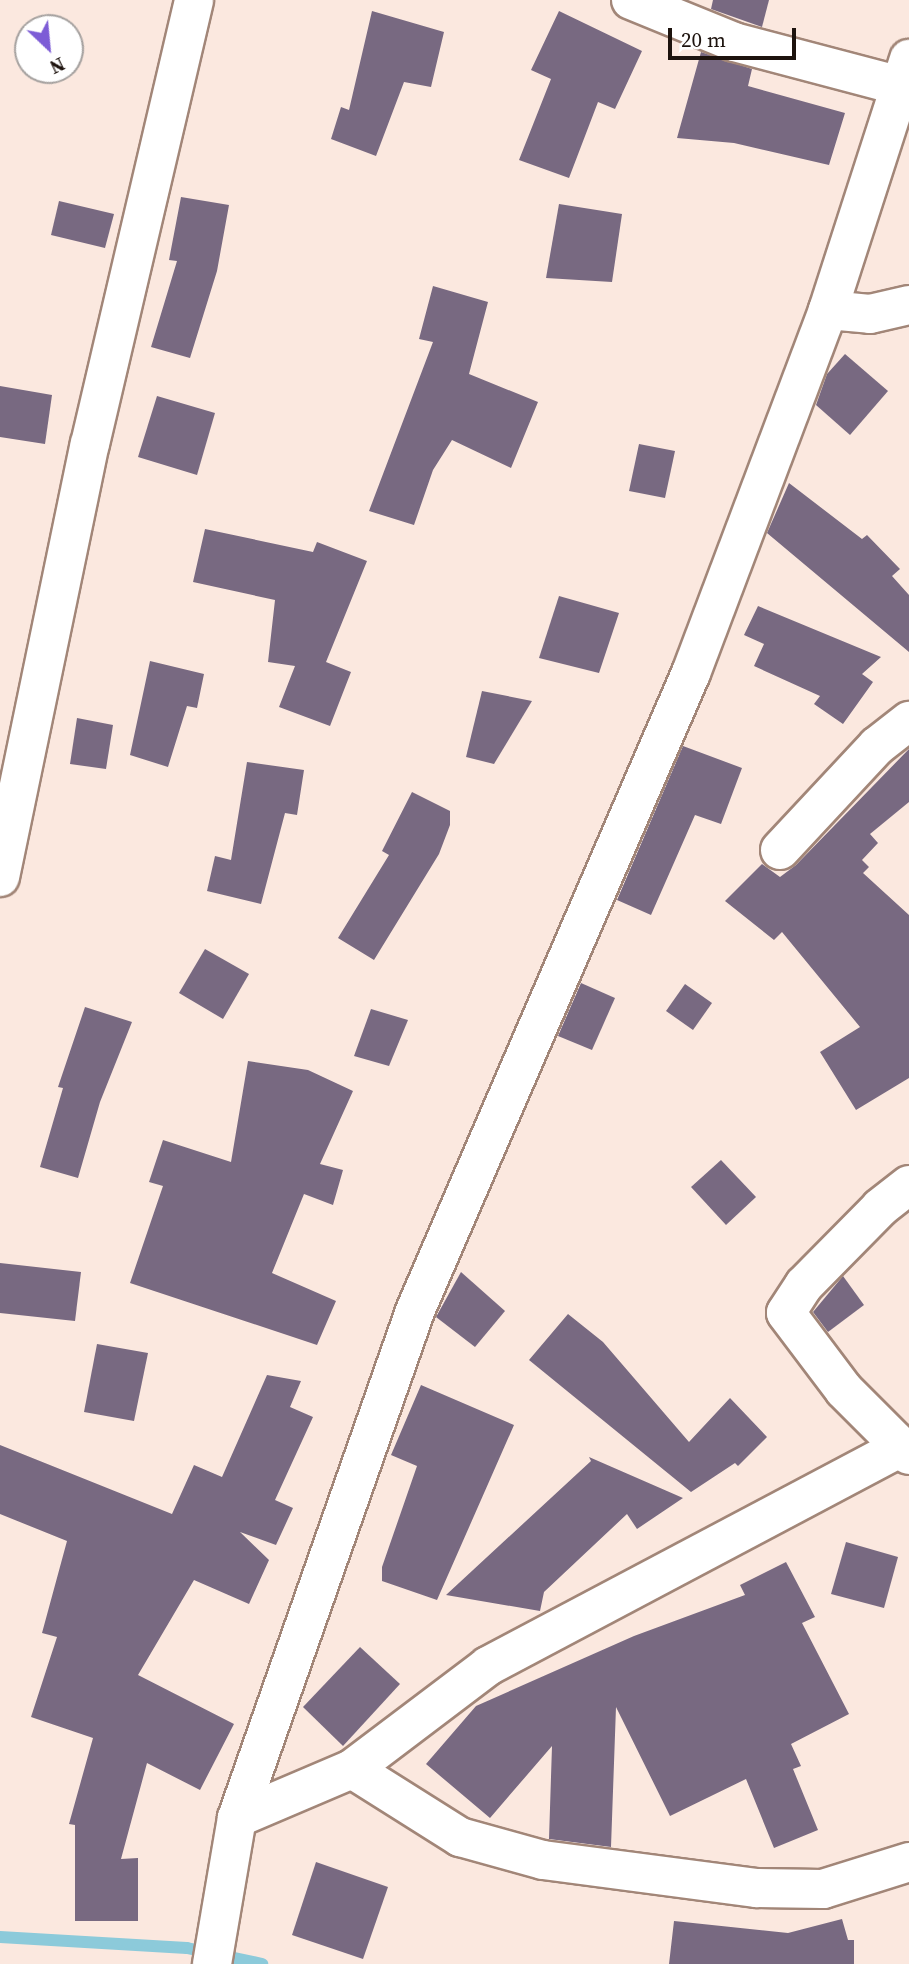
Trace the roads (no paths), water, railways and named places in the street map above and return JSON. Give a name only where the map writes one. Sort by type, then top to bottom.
[{"type":"street","points":[[0,877],[90,444],[194,0]]},
{"type":"street","points":[[212,1964],[216,1922],[237,1818],[415,1311],[691,673],[828,310],[905,72],[734,42],[631,0]]},
{"type":"street","points":[[828,310],[870,314],[907,310]]},
{"type":"street","points":[[780,850],[877,746],[909,721]]},
{"type":"street","points":[[237,1818],[352,1769],[488,1666],[905,1451],[844,1390],[786,1312],[787,1305],[813,1275],[880,1208],[909,1185]]},
{"type":"street","points":[[352,1769],[460,1837],[543,1860],[757,1888],[823,1889],[909,1862]]},
{"type":"waterway","points":[[0,1937],[187,1948],[262,1964]]}]
